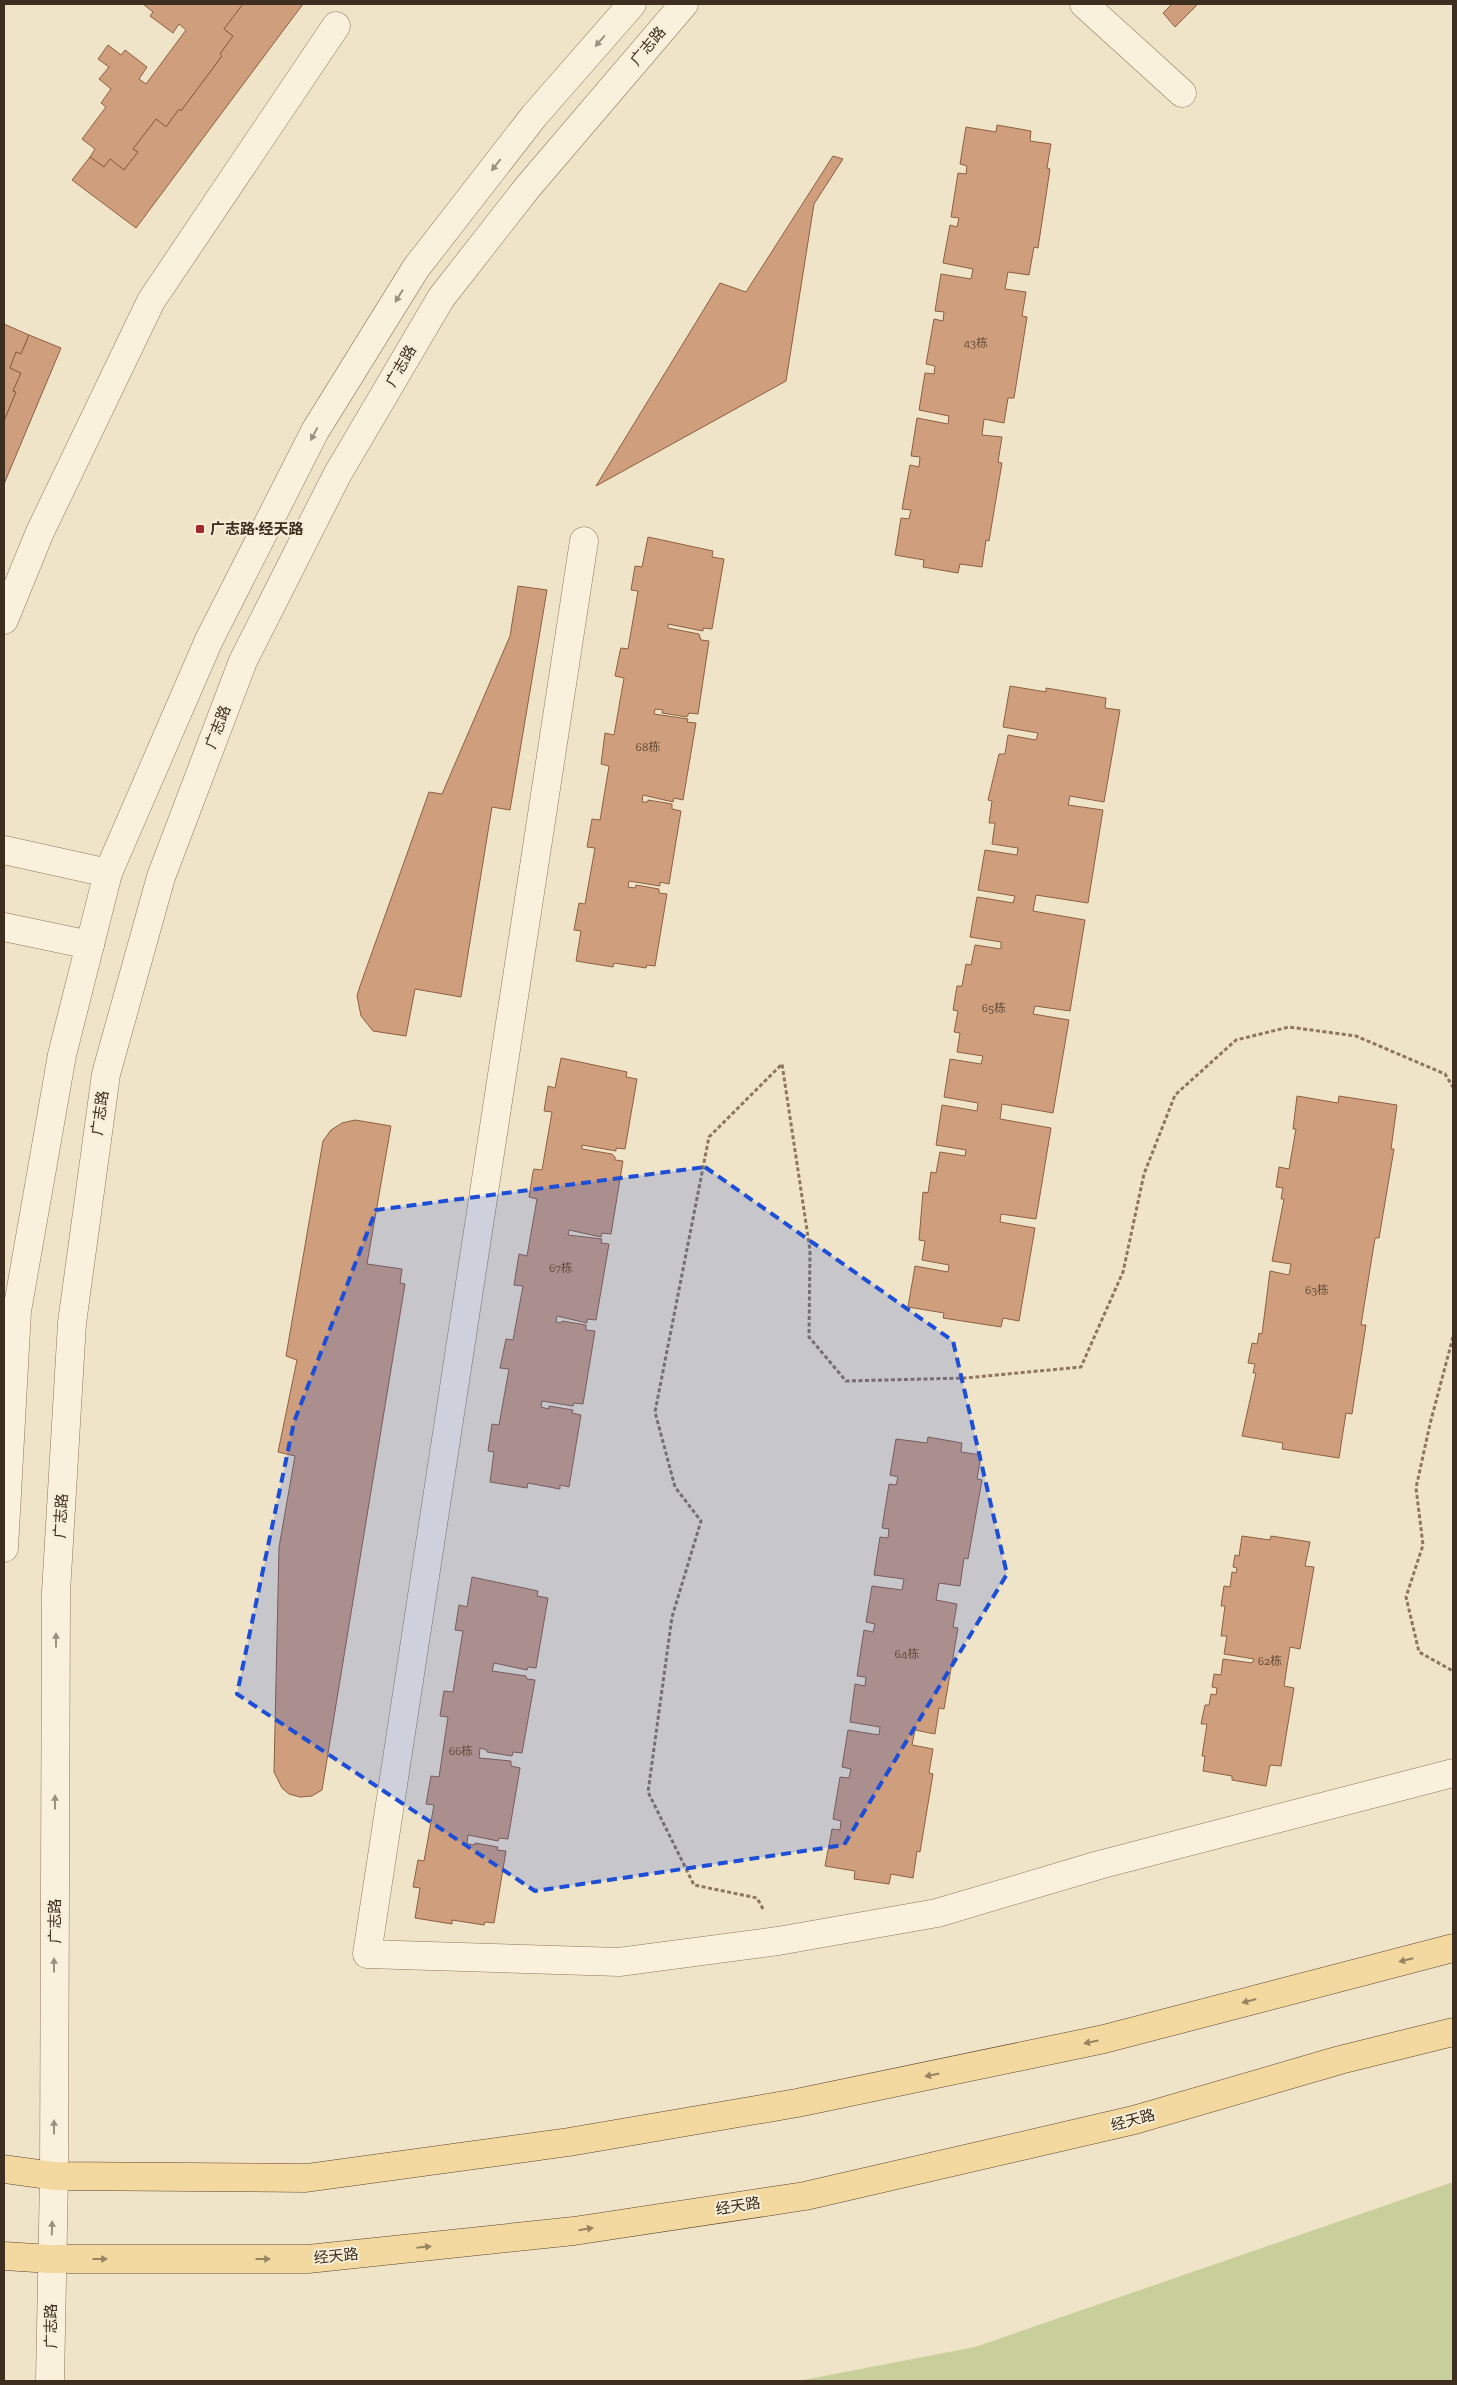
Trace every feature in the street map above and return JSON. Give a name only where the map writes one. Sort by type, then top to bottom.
[{"type":"main road","points":[[4,2169],[54,2176],[306,2178],[570,2142],[797,2103],[1104,2039],[1453,1948]]},
{"type":"main road","name":"经天路","points":[[4,2256],[51,2259],[308,2259],[574,2231],[805,2196],[1134,2120],[1340,2060],[1453,2032]]},
{"type":"street","points":[[4,1548],[17,1311],[62,1055],[108,872],[210,640],[315,431],[416,268],[534,116],[632,4]]},
{"type":"street","name":"广志路","points":[[50,2381],[54,2176],[56,1592],[72,1323],[106,1074],[161,877],[243,661],[338,475],[441,298],[527,188],[684,4]]},
{"type":"street","points":[[1084,4],[1182,93]]},
{"type":"street","points":[[4,620],[40,532],[151,302],[336,26]]},
{"type":"street","points":[[584,541],[367,1954],[619,1962],[778,1941],[937,1913],[1099,1865],[1453,1773]]},
{"type":"street","points":[[4,850],[108,872]]},
{"type":"street","points":[[4,926],[90,945]]},
{"type":"path","points":[[778,1941],[757,1898],[694,1885],[648,1792],[672,1617],[701,1521],[675,1487],[655,1412],[709,1137],[782,1064],[810,1250],[809,1337],[846,1381],[965,1378],[1081,1368],[1123,1272],[1144,1174],[1176,1095],[1236,1040],[1289,1026],[1356,1036],[1445,1074],[1453,1087]]},
{"type":"path","points":[[1453,1337],[1430,1424],[1416,1488],[1423,1545],[1406,1597],[1419,1652],[1453,1671]]},
{"type":"highlighted area","points":[[705,1167],[953,1341],[1007,1574],[844,1845],[535,1891],[237,1694],[294,1422],[376,1210]]},
{"type":"green space","points":[[1453,2182],[1453,2381],[798,2381],[975,2347]]},
{"type":"building","points":[[143,4],[243,4],[224,29],[233,36],[220,54],[222,56],[181,111],[179,109],[166,127],[156,119],[133,149],[138,152],[124,170],[110,159],[104,167],[90,157],[95,149],[82,139],[106,107],[101,103],[111,89],[99,79],[109,67],[98,59],[108,45],[121,55],[125,50],[147,67],[139,79],[146,84],[186,30],[179,24],[173,33],[150,16],[153,12]]},
{"type":"building","points":[[243,4],[303,4],[136,228],[72,180],[90,157],[104,167],[110,159],[124,170],[138,152],[133,149],[156,119],[166,127],[179,109],[181,111],[222,56],[220,54],[233,36],[224,29]]},
{"type":"building","points":[[1172,4],[1198,4],[1175,27],[1163,13]]},
{"type":"building","points":[[997,125],[1031,131],[1030,141],[1051,144],[1047,168],[1050,169],[1038,248],[1034,247],[1029,275],[1008,272],[1005,289],[1026,292],[1022,316],[1027,317],[1014,398],[1008,398],[1004,423],[984,419],[982,435],[1002,437],[998,462],[1002,463],[989,541],[986,540],[982,567],[960,564],[958,573],[923,567],[924,560],[895,555],[901,518],[909,519],[911,510],[902,509],[910,465],[919,467],[920,457],[911,456],[917,418],[948,424],[949,416],[919,410],[925,373],[934,374],[935,366],[926,364],[934,319],[943,321],[944,312],[935,311],[941,274],[971,279],[973,269],[943,263],[950,225],[957,227],[959,218],[951,217],[958,173],[966,174],[967,166],[960,164],[966,127],[996,132]]},
{"type":"building","points":[[833,156],[843,159],[814,204],[786,381],[596,486],[720,283],[746,292]]},
{"type":"building","points":[[4,324],[29,335],[21,354],[16,352],[10,368],[21,373],[13,391],[16,392],[4,421]]},
{"type":"building","points":[[29,335],[61,348],[4,484],[4,421],[16,392],[13,391],[21,373],[10,368],[16,352],[21,354]]},
{"type":"building","points":[[648,537],[713,551],[712,557],[724,559],[712,629],[703,628],[703,631],[668,624],[668,628],[699,634],[701,640],[709,641],[698,714],[689,713],[687,717],[662,713],[663,710],[655,709],[654,714],[688,719],[687,722],[696,723],[683,800],[674,798],[673,802],[643,795],[642,802],[648,802],[648,800],[672,804],[672,809],[681,811],[669,884],[660,882],[660,886],[629,881],[628,887],[635,888],[636,885],[659,889],[659,893],[667,894],[655,966],[647,965],[646,968],[614,963],[613,967],[576,961],[581,931],[574,930],[579,903],[585,904],[595,848],[587,847],[592,819],[600,820],[609,766],[601,764],[605,733],[614,735],[624,678],[615,676],[621,648],[628,649],[638,591],[631,590],[635,566],[642,567]]},
{"type":"building","points":[[518,586],[547,590],[510,810],[492,807],[461,997],[415,989],[406,1036],[373,1031],[361,1016],[357,996],[360,986],[429,792],[442,794],[510,636]]},
{"type":"building","points":[[1010,686],[1046,692],[1046,688],[1106,698],[1105,708],[1120,710],[1104,802],[1070,796],[1068,805],[1103,810],[1088,903],[1036,895],[1033,911],[1085,920],[1070,1011],[1035,1006],[1033,1014],[1069,1020],[1053,1113],[1002,1104],[1000,1119],[1051,1128],[1036,1219],[1001,1214],[1000,1222],[1035,1228],[1019,1321],[1003,1318],[1001,1327],[943,1318],[944,1313],[908,1307],[915,1266],[948,1272],[949,1265],[922,1260],[925,1241],[919,1240],[923,1192],[928,1193],[931,1172],[936,1173],[940,1152],[965,1156],[966,1150],[936,1145],[942,1105],[977,1111],[978,1103],[944,1097],[950,1059],[981,1064],[983,1056],[957,1052],[960,1033],[954,1032],[958,1011],[953,1010],[957,986],[962,986],[966,964],[971,965],[975,945],[1001,949],[1001,942],[970,937],[977,897],[1013,903],[1015,896],[978,890],[985,850],[1017,855],[1018,848],[992,844],[995,823],[989,823],[992,801],[988,800],[999,754],[1005,754],[1008,735],[1036,740],[1038,733],[1003,727]]},
{"type":"building","points":[[561,1058],[627,1072],[626,1077],[637,1079],[625,1149],[616,1148],[616,1151],[582,1145],[582,1149],[612,1154],[615,1160],[623,1161],[611,1234],[602,1233],[601,1237],[569,1230],[568,1235],[602,1239],[601,1243],[609,1244],[596,1320],[587,1319],[587,1323],[557,1316],[556,1322],[561,1323],[562,1321],[586,1325],[586,1330],[595,1331],[583,1404],[574,1403],[573,1406],[542,1401],[541,1407],[549,1409],[549,1406],[573,1410],[572,1413],[581,1415],[569,1487],[560,1485],[560,1489],[528,1483],[527,1488],[490,1482],[494,1452],[488,1451],[492,1424],[499,1425],[509,1369],[500,1368],[506,1339],[513,1340],[523,1286],[514,1285],[519,1254],[527,1256],[537,1199],[529,1197],[533,1172],[534,1169],[542,1170],[552,1112],[544,1111],[548,1086],[555,1088]]},
{"type":"building","points":[[1297,1096],[1338,1103],[1339,1096],[1397,1105],[1391,1149],[1394,1149],[1379,1238],[1375,1238],[1361,1325],[1366,1325],[1352,1414],[1346,1413],[1339,1458],[1282,1449],[1283,1443],[1242,1436],[1256,1373],[1253,1373],[1255,1364],[1248,1363],[1252,1343],[1257,1344],[1259,1333],[1262,1334],[1270,1271],[1289,1275],[1291,1264],[1272,1261],[1284,1199],[1281,1199],[1283,1188],[1276,1187],[1279,1167],[1289,1169],[1296,1129],[1293,1129]]},
{"type":"building","points":[[355,1120],[391,1126],[367,1264],[402,1269],[400,1283],[405,1284],[322,1790],[312,1796],[300,1797],[289,1794],[282,1788],[274,1772],[279,1547],[295,1456],[278,1452],[297,1360],[286,1356],[323,1141],[331,1130],[342,1123]]},
{"type":"building","points":[[928,1437],[962,1443],[961,1452],[981,1455],[977,1479],[982,1480],[968,1559],[964,1558],[960,1586],[939,1583],[936,1600],[957,1604],[953,1627],[958,1628],[944,1709],[939,1708],[935,1734],[915,1730],[912,1745],[933,1749],[929,1773],[933,1774],[920,1852],[917,1851],[913,1878],[891,1874],[889,1884],[854,1879],[855,1871],[825,1866],[832,1829],[840,1830],[841,1821],[833,1819],[840,1777],[849,1778],[851,1769],[842,1767],[848,1730],[879,1735],[880,1727],[850,1722],[855,1684],[865,1686],[866,1677],[857,1676],[864,1630],[873,1632],[875,1624],[866,1622],[872,1586],[902,1590],[904,1579],[874,1575],[880,1537],[888,1538],[889,1529],[882,1528],[889,1484],[896,1485],[898,1477],[890,1475],[896,1439],[927,1443]]},
{"type":"building","points":[[1242,1536],[1270,1540],[1271,1536],[1310,1542],[1305,1566],[1314,1567],[1300,1649],[1290,1647],[1284,1686],[1294,1688],[1281,1766],[1270,1765],[1266,1786],[1232,1780],[1232,1776],[1203,1771],[1205,1756],[1202,1756],[1207,1724],[1201,1724],[1205,1705],[1209,1705],[1211,1694],[1216,1695],[1217,1688],[1212,1687],[1214,1674],[1221,1675],[1223,1659],[1252,1663],[1254,1659],[1224,1654],[1227,1636],[1221,1636],[1225,1606],[1221,1606],[1224,1586],[1230,1587],[1232,1572],[1236,1573],[1237,1568],[1233,1567],[1235,1555],[1239,1556]]},
{"type":"building","points":[[472,1577],[538,1591],[537,1596],[548,1598],[536,1668],[528,1667],[527,1670],[494,1663],[492,1671],[526,1676],[527,1679],[535,1680],[522,1753],[513,1752],[512,1756],[487,1752],[487,1750],[480,1748],[479,1758],[511,1761],[511,1766],[520,1768],[508,1839],[499,1838],[498,1841],[468,1835],[467,1844],[475,1845],[475,1843],[498,1847],[497,1850],[506,1851],[494,1923],[485,1922],[484,1925],[452,1920],[452,1924],[415,1918],[420,1888],[413,1887],[418,1860],[424,1861],[434,1805],[426,1804],[431,1776],[439,1777],[448,1717],[440,1716],[444,1691],[453,1692],[463,1631],[455,1630],[459,1605],[467,1607]]},
{"type":"place","name":"广志路·经天路","points":[[200,529]]}]
